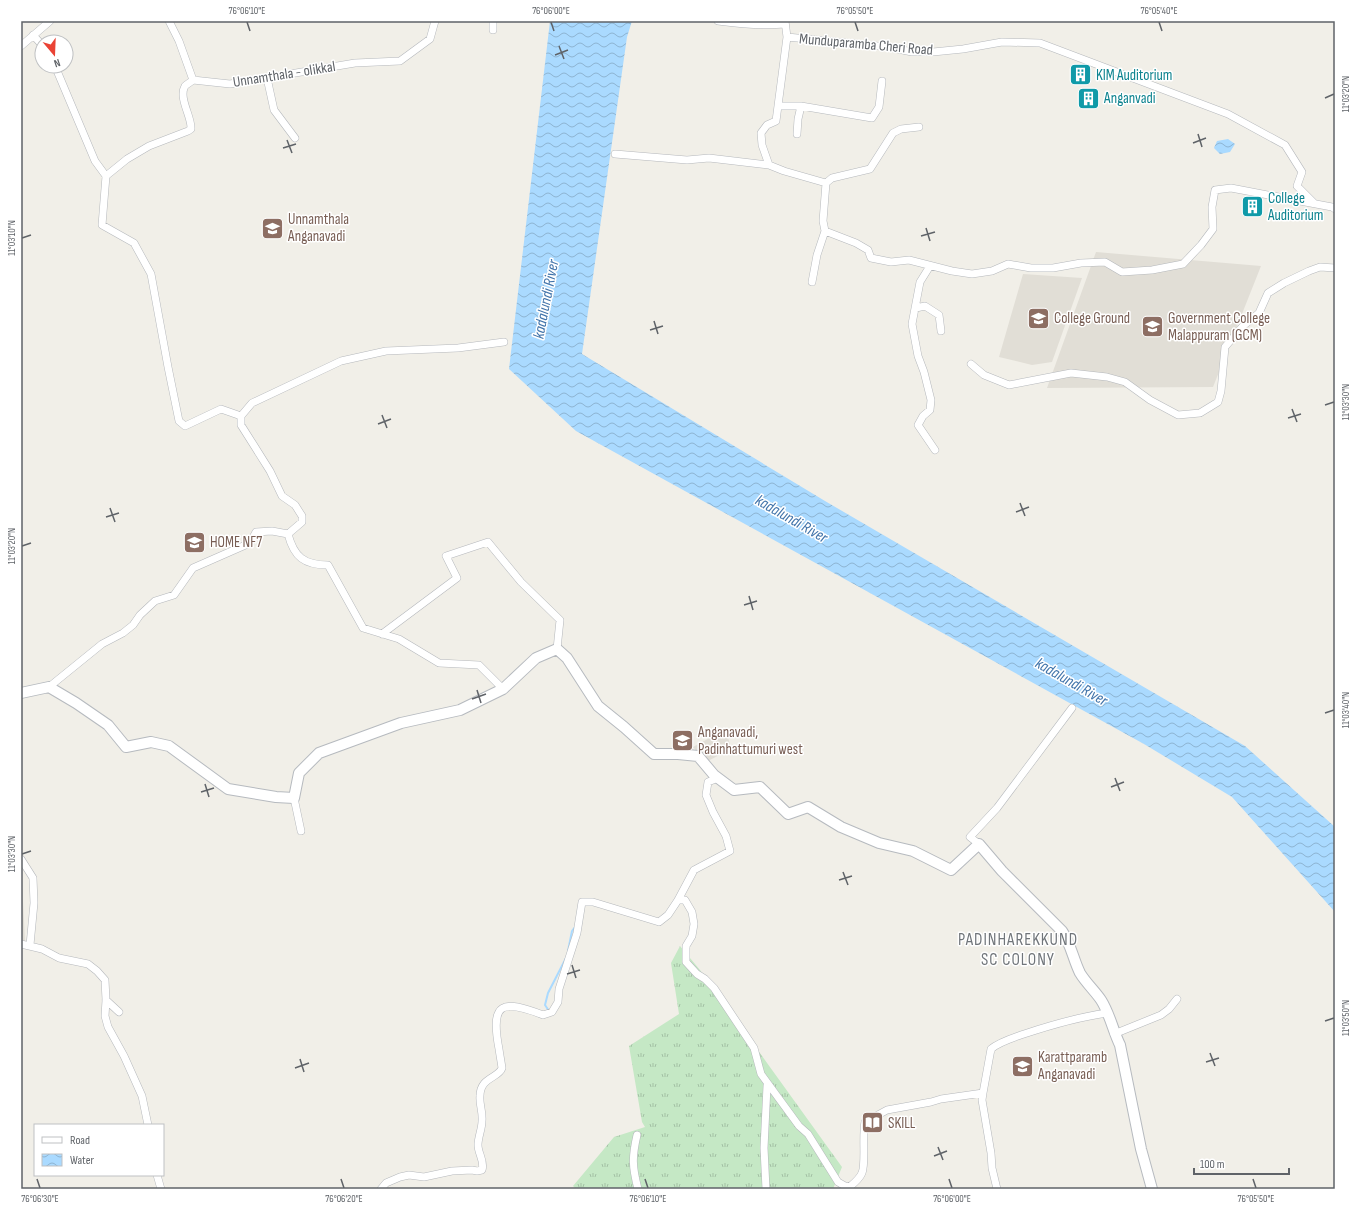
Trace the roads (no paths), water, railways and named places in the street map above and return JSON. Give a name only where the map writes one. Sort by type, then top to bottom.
[{"type":"main road","points":[[21,693],[49,687],[108,725],[126,747],[151,742],[169,746],[228,789],[276,798],[294,798],[299,773],[319,753],[402,723],[460,710],[503,689],[536,658],[557,649],[567,658],[598,706],[654,754],[698,756],[714,775],[734,790],[760,787],[788,814],[808,807],[847,829],[879,843],[913,851],[951,870],[979,844],[1002,871],[1062,931],[1068,940],[1081,974],[1101,1000],[1114,1034],[1120,1045],[1141,1149],[1152,1189]]},
{"type":"street","points":[[21,46],[50,21]]},
{"type":"street","points":[[106,176],[128,159],[149,146],[191,129],[186,111],[184,95],[185,86],[193,80],[179,41],[169,21]]},
{"type":"street","name":"Unnamthala - olikkal","points":[[193,80],[230,84],[355,63],[400,61],[430,39],[435,21]]},
{"type":"street","points":[[493,21],[493,30]]},
{"type":"street","points":[[718,21],[760,25],[785,23],[787,37],[776,121],[767,125],[761,133],[762,145],[769,165]]},
{"type":"street","name":"Munduparamba Cheri Road","points":[[787,37],[888,47],[912,52],[933,52],[963,49],[1002,42],[1040,43],[1228,114],[1285,145],[1302,172],[1297,186],[1314,203]]},
{"type":"street","points":[[58,74],[95,161],[106,176],[102,225],[134,243],[151,274],[168,367],[180,421],[185,426],[221,409],[241,416]]},
{"type":"street","points":[[267,78],[274,110],[295,138]]},
{"type":"street","points":[[778,106],[801,106],[872,118],[879,107],[882,81]]},
{"type":"street","points":[[797,134],[801,106]]},
{"type":"street","points":[[812,282],[817,255],[825,232],[823,221],[826,183],[832,178],[870,169],[893,133],[901,129],[919,127]]},
{"type":"street","points":[[615,154],[687,160],[709,158],[769,165],[784,172],[826,183]]},
{"type":"street","points":[[825,232],[856,243],[868,250],[871,258],[890,262],[910,260],[952,271],[972,274],[992,271],[1008,264],[1031,268],[1053,268],[1081,263],[1105,262],[1122,272],[1152,270],[1183,264],[1201,246],[1213,229],[1212,206],[1215,190],[1232,188],[1335,208]]},
{"type":"street","points":[[930,266],[920,282],[912,324],[915,342],[931,400],[930,410],[923,416],[918,424],[935,450]]},
{"type":"street","points":[[971,364],[984,375],[1009,385],[1071,373],[1107,378],[1125,382],[1150,400],[1178,415],[1200,413],[1218,402],[1221,391],[1225,347],[1242,326],[1259,313],[1268,292],[1320,267],[1335,268]]},
{"type":"street","points":[[916,308],[925,306],[939,315],[941,331]]},
{"type":"street","points":[[288,534],[302,522],[302,516],[295,505],[282,496],[270,471],[241,425],[241,416],[252,403],[341,361],[386,351],[458,348],[504,342]]},
{"type":"street","points":[[49,687],[102,644],[123,633],[133,625],[140,615],[155,602],[174,595],[193,568],[250,542],[256,532],[272,531],[288,534]]},
{"type":"street","points":[[288,534],[291,546],[301,558],[315,565],[328,565],[363,628],[399,639],[439,663],[479,665],[503,689]]},
{"type":"street","points":[[382,634],[457,578],[446,556],[488,542],[521,582],[560,620],[557,649]]},
{"type":"street","points":[[979,844],[970,837],[997,808],[1072,708]]},
{"type":"street","points":[[381,1189],[386,1183],[400,1176],[409,1175],[424,1177],[452,1172],[482,1170],[483,1161],[478,1148],[478,1140],[482,1123],[480,1096],[482,1086],[487,1080],[501,1072],[502,1068],[496,1020],[500,1009],[506,1006],[526,1008],[544,1015],[552,1012],[556,1008],[559,989],[577,933],[582,902],[593,902],[659,922],[668,915],[694,870],[730,851],[726,836],[706,795],[708,782],[718,778]]},
{"type":"street","points":[[294,798],[301,831]]},
{"type":"street","points":[[21,859],[34,878],[34,902],[30,945]]},
{"type":"street","points":[[678,900],[685,900],[688,904],[692,912],[694,924],[692,936],[686,946],[686,962],[714,988],[754,1048],[760,1074],[799,1126],[808,1134],[838,1182],[849,1188],[857,1181],[863,1171],[863,1132],[865,1122],[887,1110],[941,1099],[983,1093]]},
{"type":"street","points":[[21,944],[42,949],[59,958],[88,964],[93,967],[105,980],[105,1016],[108,1027],[124,1056],[142,1096],[148,1124]]},
{"type":"street","points":[[1114,1034],[1161,1015],[1169,1009],[1177,999]]},
{"type":"street","points":[[106,1000],[120,1012]]},
{"type":"street","points":[[996,1189],[982,1100],[990,1050],[993,1047],[1014,1038],[1051,1026],[1078,1018],[1107,1013]]},
{"type":"street","points":[[766,1189],[764,1148],[767,1086],[769,1087]]},
{"type":"street","points":[[637,1134],[633,1153],[634,1172],[638,1189]]},
{"type":"street","points":[[157,1176],[161,1189]]},
{"type":"water","name":"kadalundi River","points":[[550,21],[632,21],[627,37],[582,354],[825,501],[1245,746],[1335,827],[1335,912],[1232,797],[1144,744],[576,431],[509,369]]},
{"type":"water","points":[[1228,139],[1235,144],[1230,152],[1220,154],[1214,148],[1217,141]]},
{"type":"waterway","points":[[568,951],[572,931],[575,927]]},
{"type":"waterway","points":[[549,1011],[545,1005],[548,993],[566,958]]},
{"type":"place","name":"KIM Auditorium","points":[[1080,75]]},
{"type":"place","name":"Anganvadi","points":[[1088,98]]},
{"type":"place","name":"College Auditorium","points":[[1252,207]]},
{"type":"place","name":"Unnamthala Anganavadi","points":[[272,228]]},
{"type":"place","name":"College Ground","points":[[1039,318]]},
{"type":"place","name":"Government College Malappuram (GCM)","points":[[1153,327]]},
{"type":"place","name":"HOME NF7","points":[[194,542]]},
{"type":"place","name":"Anganavadi, Padinhattumuri west","points":[[683,741]]},
{"type":"place","name":"Karattparamb Anganavadi","points":[[1023,1066]]},
{"type":"place","name":"SKILL","points":[[872,1123]]},
{"type":"district","name":"PADINHAREKKUND SC COLONY","points":[[1018,949]]}]
